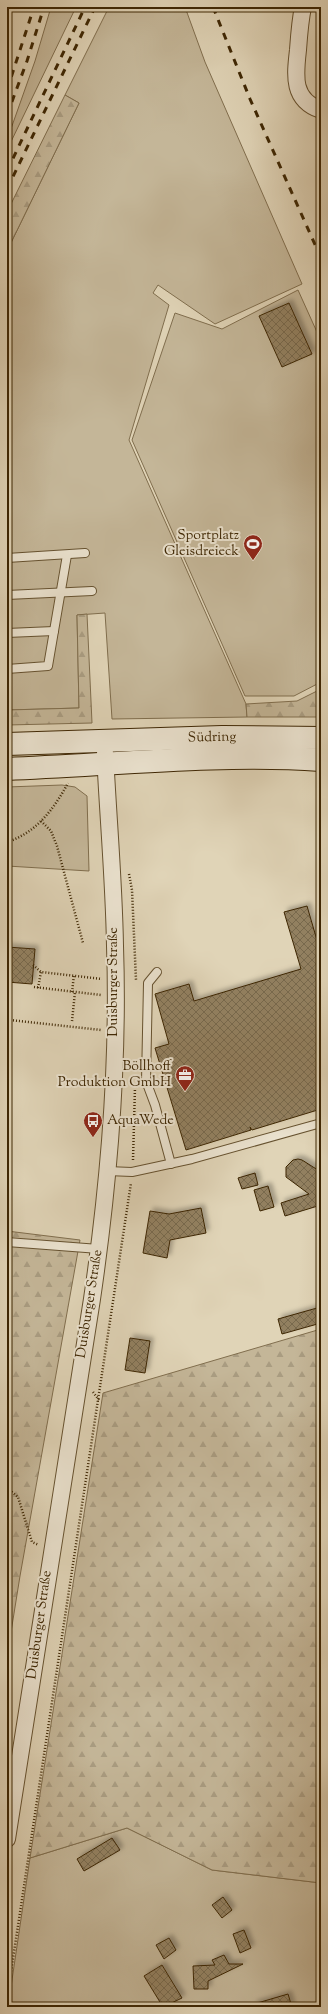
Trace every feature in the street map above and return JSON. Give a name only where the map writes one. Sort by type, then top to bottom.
[{"type":"main road","name":"Südring","points":[[7,744],[222,737],[321,738]]},
{"type":"main road","name":"Südring","points":[[7,769],[235,758],[321,760]]},
{"type":"street","points":[[303,7],[295,79],[302,98],[316,108]]},
{"type":"street","points":[[104,741],[105,765]]},
{"type":"street","name":"Duisburger Straße","points":[[7,1839],[51,1551],[100,1249],[108,1171],[115,1032],[116,946],[105,765]]},
{"type":"lane","points":[[7,558],[85,553]]},
{"type":"lane","points":[[7,669],[48,666],[67,555]]},
{"type":"lane","points":[[7,595],[92,591]]},
{"type":"lane","points":[[7,633],[54,631]]},
{"type":"lane","points":[[157,972],[148,983],[146,1080],[156,1105],[171,1164]]},
{"type":"lane","points":[[108,1171],[132,1172],[171,1164],[321,1123]]},
{"type":"lane","points":[[7,1242],[100,1249]]},
{"type":"path","points":[[321,142],[319,178],[321,183]]},
{"type":"path","points":[[7,842],[17,838],[42,821],[58,801],[69,781]]},
{"type":"path","points":[[42,821],[51,832],[57,846],[83,943]]},
{"type":"path","points":[[33,965],[41,972],[115,980]]},
{"type":"path","points":[[38,988],[41,972]]},
{"type":"path","points":[[72,1021],[74,975]]},
{"type":"path","points":[[34,987],[116,996]]},
{"type":"path","points":[[10,1020],[115,1032]]},
{"type":"path","points":[[7,1998],[99,1400]]},
{"type":"path","points":[[7,1488],[18,1498],[32,1542],[51,1551]]},
{"type":"green space","points":[[51,7],[76,7],[7,150],[7,140],[35,61]]},
{"type":"green space","points":[[109,7],[185,7],[205,62],[302,284],[215,324],[158,285],[153,293],[169,305],[129,440],[246,704],[247,717],[112,719],[105,613],[77,615],[79,708],[7,710],[7,251],[79,103],[65,95]]},
{"type":"green space","points":[[65,95],[79,103],[7,251],[7,212]]},
{"type":"green space","name":"Sportplatz Gleisdreieck","points":[[298,290],[321,341],[321,682],[294,696],[245,696],[132,440],[175,313],[222,329]]},
{"type":"green space","points":[[87,614],[92,723],[7,725],[7,710],[79,708],[77,615]]},
{"type":"green space","points":[[321,689],[321,717],[247,717],[246,704],[297,701]]},
{"type":"green space","points":[[62,785],[75,787],[87,796],[89,871],[7,866],[7,787]]},
{"type":"green space","points":[[7,1231],[80,1240],[7,1657]]},
{"type":"green space","points":[[321,1329],[321,1883],[212,1870],[127,1828],[30,1858],[103,1393]]},
{"type":"green space","points":[[127,1828],[212,1870],[321,1883],[321,2007],[8,2007],[30,1858]]},
{"type":"building","points":[[289,303],[312,354],[282,367],[259,316]]},
{"type":"building","points":[[307,906],[321,954],[321,1109],[252,1130],[250,1127],[251,1130],[186,1150],[155,1048],[169,1044],[155,994],[189,984],[194,1001],[301,969],[284,912]]},
{"type":"building","points":[[7,947],[35,949],[32,984],[7,982]]},
{"type":"building","points":[[298,1159],[321,1172],[321,1205],[285,1216],[281,1203],[309,1194],[286,1177],[286,1167],[293,1160]]},
{"type":"building","points":[[255,1173],[258,1185],[242,1189],[238,1178]]},
{"type":"building","points":[[268,1186],[274,1207],[260,1211],[254,1190]]},
{"type":"building","points":[[201,1208],[206,1233],[170,1240],[167,1258],[143,1253],[150,1211],[169,1214]]},
{"type":"building","points":[[317,1308],[321,1323],[282,1334],[278,1319]]},
{"type":"building","points":[[130,1338],[150,1341],[145,1373],[125,1370]]},
{"type":"building","points":[[112,1838],[120,1850],[84,1871],[77,1859]]},
{"type":"building","points":[[223,1897],[232,1910],[222,1918],[212,1905]]},
{"type":"building","points":[[244,1930],[251,1948],[240,1953],[233,1934]]},
{"type":"building","points":[[169,1938],[176,1950],[164,1959],[156,1945]]},
{"type":"building","points":[[224,1955],[229,1964],[243,1964],[208,1981],[208,1989],[194,1989],[193,1966],[215,1965],[212,1960]]},
{"type":"building","points":[[162,1965],[182,1998],[163,2007],[144,1976]]},
{"type":"building","points":[[288,1994],[292,2007],[254,2007],[254,2004]]},
{"type":"railway","points":[[7,90],[34,7]]},
{"type":"railway","points":[[7,115],[27,61],[44,7]]},
{"type":"railway","points":[[7,171],[85,7]]},
{"type":"railway","points":[[7,189],[95,7]]},
{"type":"railway","points":[[213,7],[250,99],[321,258]]},
{"type":"place","name":"Sportplatz Gleisdreieck","points":[[253,561]]},
{"type":"place","name":"Böllhoff Produktion GmbH","points":[[185,1092]]},
{"type":"place","name":"AquaWede","points":[[93,1138]]}]
